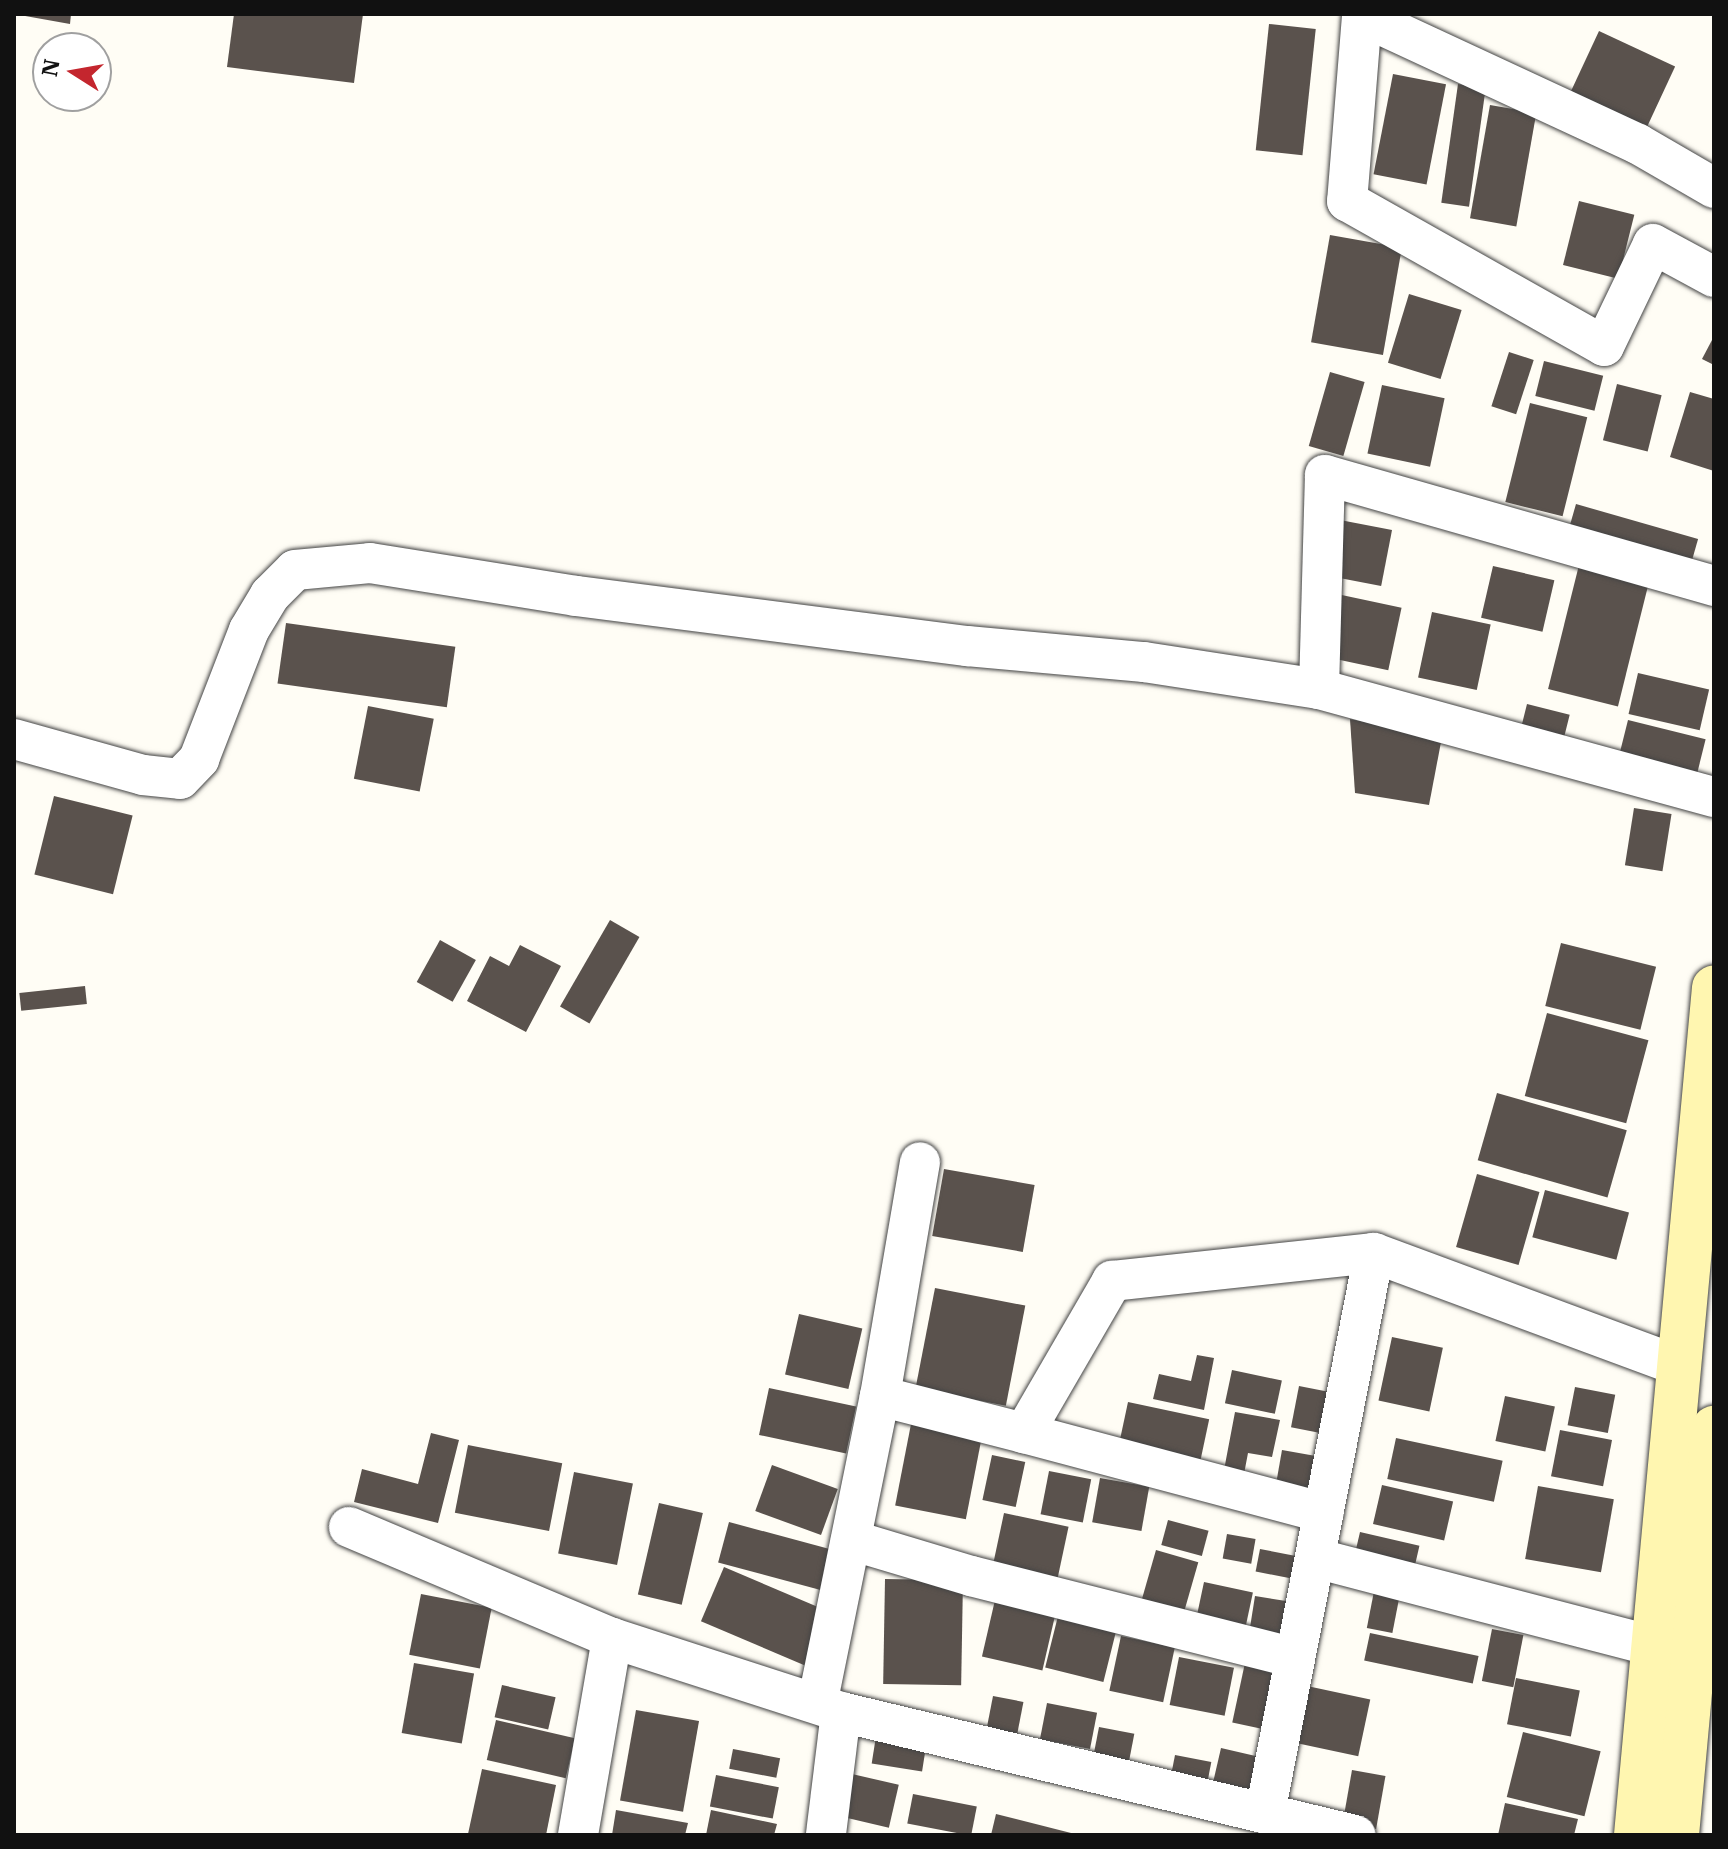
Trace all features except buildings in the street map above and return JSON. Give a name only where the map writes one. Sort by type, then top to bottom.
[{"type":"main road","points":[[1636,1835],[1714,988]]},
{"type":"main road","points":[[1677,1835],[1714,1428]]},
{"type":"street","points":[[1714,188],[1638,144],[1362,16],[1347,201],[1604,346],[1653,244],[1714,277]]},
{"type":"street","points":[[1319,689],[1325,475],[1714,586]]},
{"type":"street","points":[[14,739],[158,777],[191,771],[199,759],[249,630],[270,595],[295,570],[326,564],[370,563],[576,596],[967,646],[1144,662],[1319,689],[1714,797]]},
{"type":"street","points":[[826,1835],[829,1706],[851,1540],[880,1396],[920,1162]]},
{"type":"street","points":[[1265,1813],[1374,1253]]},
{"type":"street","points":[[1024,1433],[1112,1281],[1374,1253],[1679,1366]]},
{"type":"street","points":[[880,1396],[1324,1513]]},
{"type":"street","points":[[349,1527],[612,1638],[829,1706],[1355,1835]]},
{"type":"street","points":[[851,1540],[971,1576],[1295,1658]]},
{"type":"street","points":[[1315,1558],[1654,1646]]},
{"type":"street","points":[[578,1835],[612,1638]]}]
